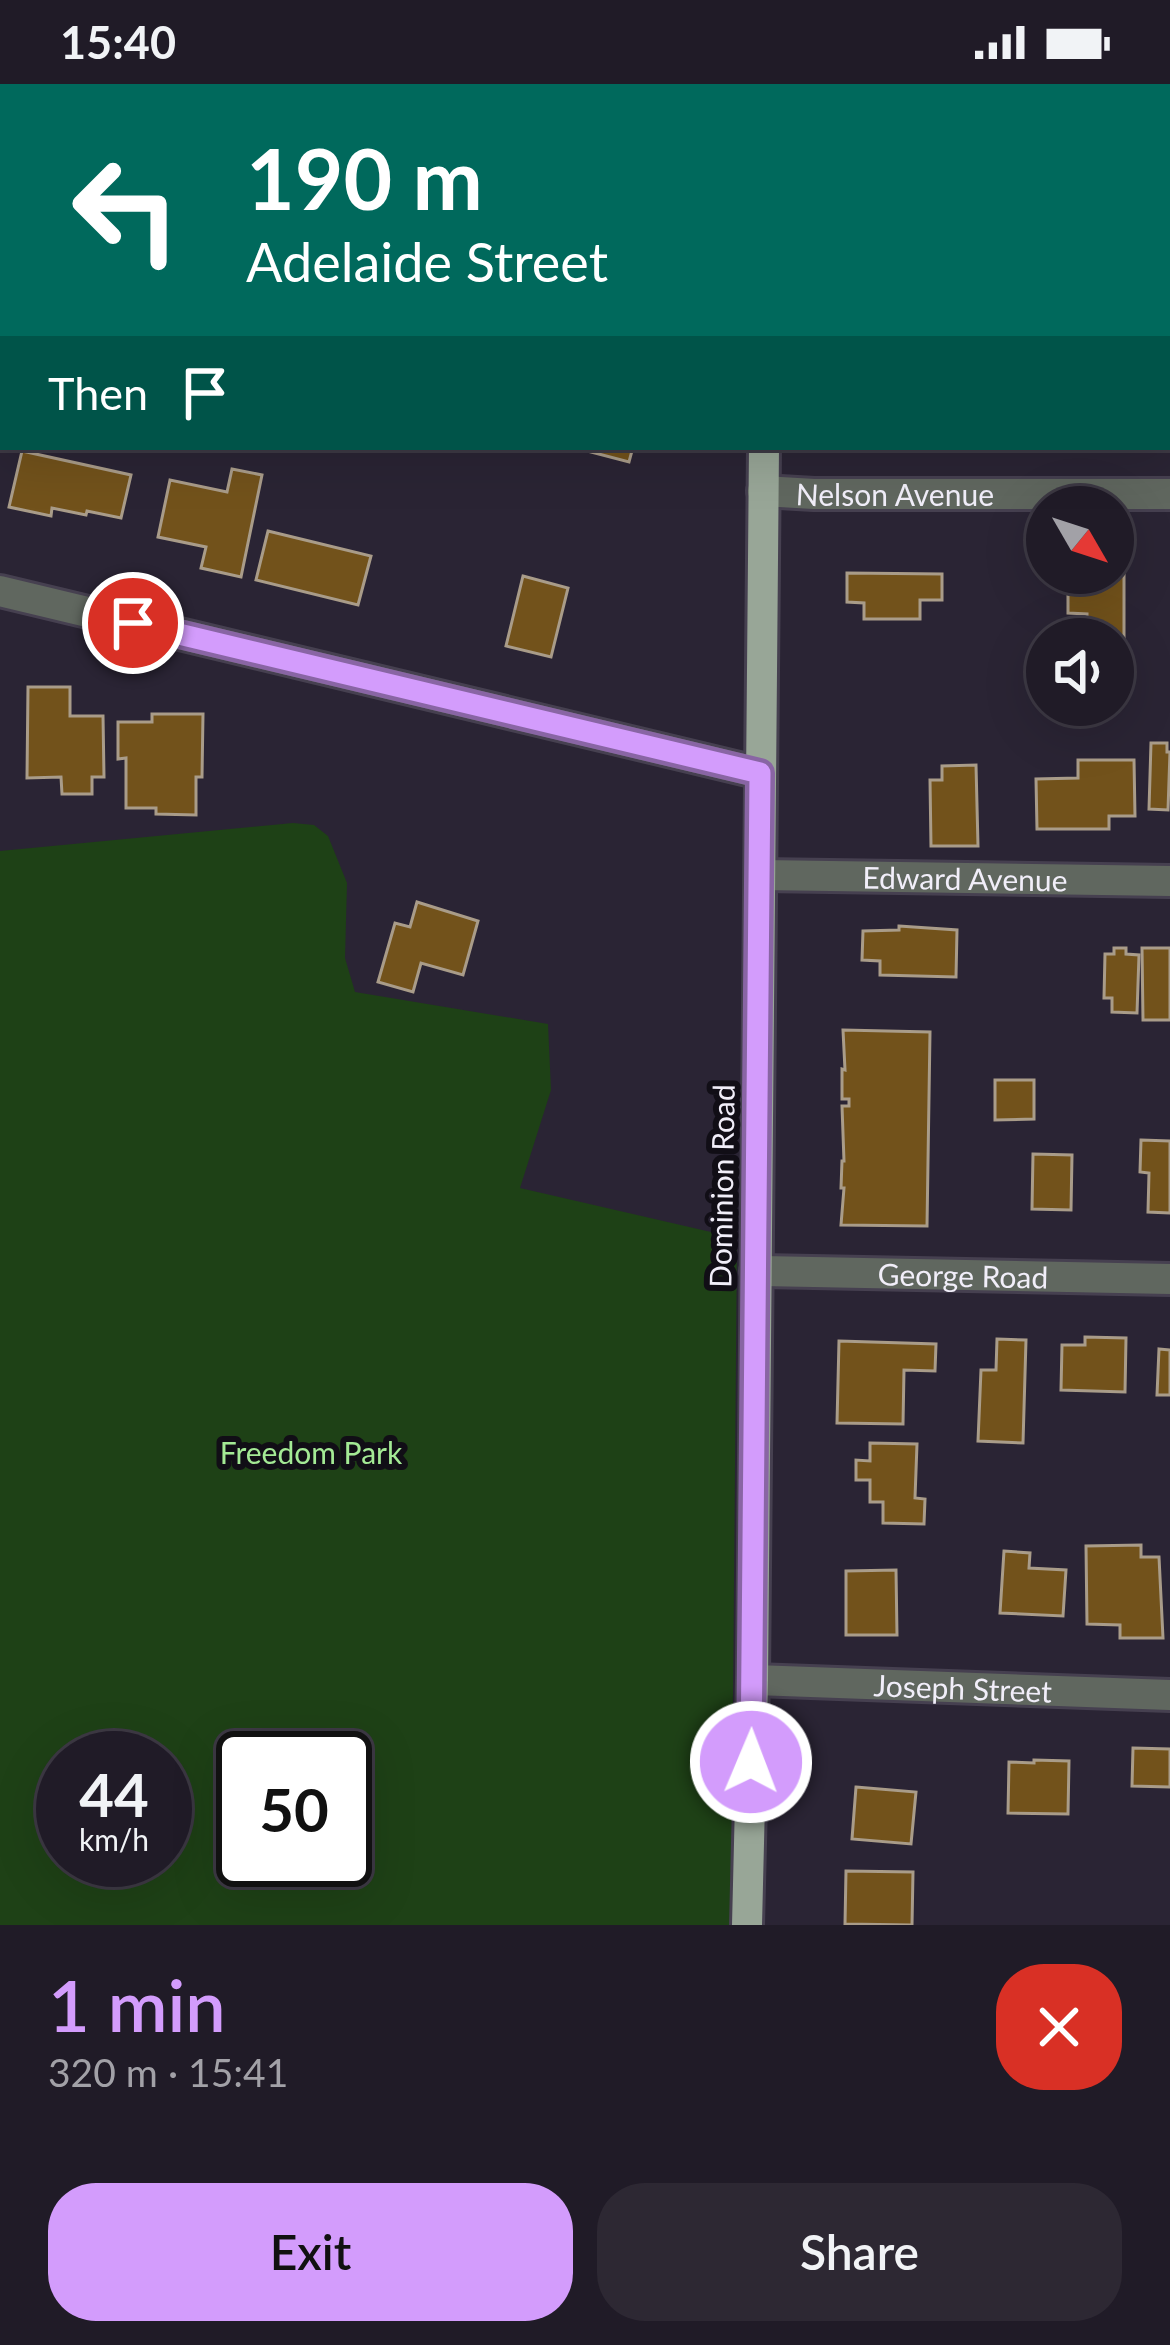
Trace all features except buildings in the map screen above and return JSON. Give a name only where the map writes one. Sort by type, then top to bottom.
[{"type":"main road","name":"Dominion Road","points":[[747,1925],[764,450]]},
{"type":"street","name":"Nelson Avenue","points":[[764,490],[1170,494]]},
{"type":"street","points":[[0,591],[760,773]]},
{"type":"street","name":"Edward Avenue","points":[[761,875],[1170,881]]},
{"type":"street","name":"George Road","points":[[756,1270],[1170,1280]]},
{"type":"street","name":"Joseph Street","points":[[753,1681],[1170,1695]]},
{"type":"green space","name":"Freedom Park","points":[[293,823],[314,825],[328,836],[347,883],[345,958],[355,992],[548,1024],[551,1090],[520,1188],[737,1238],[731,1925],[0,1925],[0,851]]},
{"type":"route","points":[[133,623],[760,773],[751,1762]]}]
